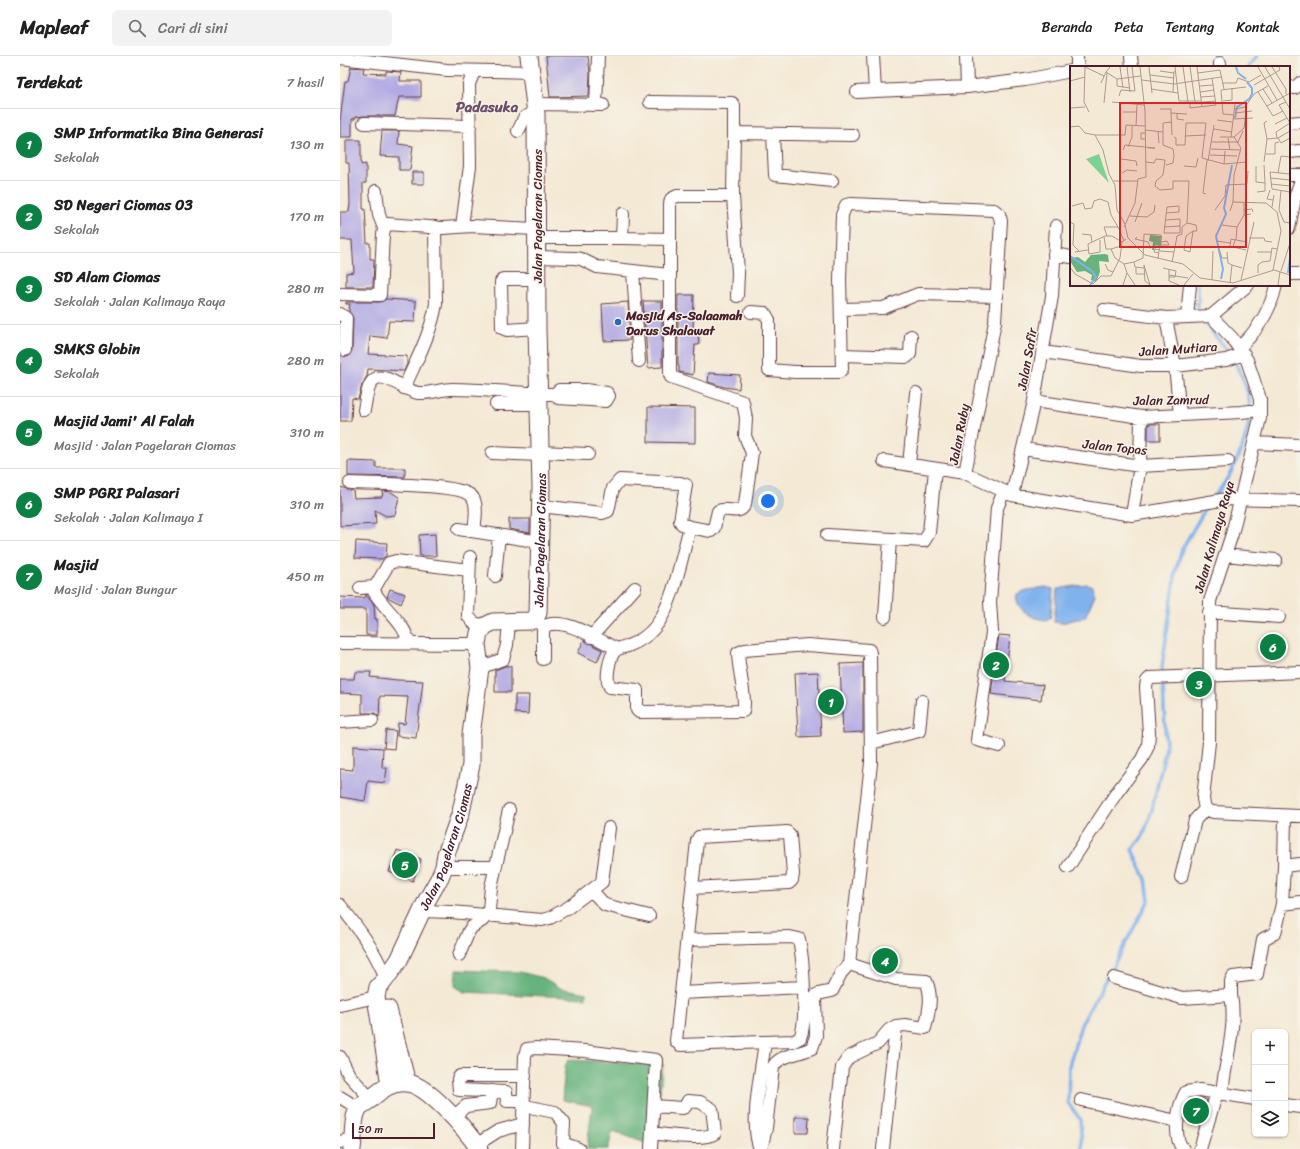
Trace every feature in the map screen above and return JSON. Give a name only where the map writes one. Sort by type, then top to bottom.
[{"type":"main road","name":"Jalan Pagelaran Ciomas","points":[[485,626],[493,622],[539,623],[541,542],[540,454],[544,398],[537,328],[536,109],[530,64]]},
{"type":"main road","points":[[477,644],[479,633],[485,626]]},
{"type":"main road","name":"Jalan Pagelaran Ciomas","points":[[376,997],[378,986],[385,979],[398,960],[444,867],[446,854],[461,812],[471,765],[472,735],[480,668],[477,644]]},
{"type":"main road","points":[[385,979],[384,996],[407,1083]]},
{"type":"main road","points":[[376,997],[390,1085]]},
{"type":"main road","points":[[349,1143],[355,1117],[364,1104],[378,1091],[390,1085],[407,1083],[433,1098],[453,1117],[478,1147]]},
{"type":"street","points":[[518,131],[522,119],[536,109],[600,105],[598,56]]},
{"type":"street","points":[[873,56],[875,91]]},
{"type":"street","points":[[966,56],[967,87]]},
{"type":"street","points":[[1077,56],[1077,66]]},
{"type":"street","points":[[1131,56],[1132,66]]},
{"type":"street","points":[[340,58],[474,72],[530,64]]},
{"type":"street","points":[[857,92],[967,87],[1025,80],[1070,71]]},
{"type":"street","points":[[462,226],[469,176],[469,84],[474,72]]},
{"type":"street","points":[[1290,87],[1295,88],[1300,83]]},
{"type":"street","points":[[650,102],[732,103],[734,106],[733,196],[738,296]]},
{"type":"street","points":[[1290,123],[1300,122]]},
{"type":"street","points":[[364,123],[470,126]]},
{"type":"street","points":[[734,133],[853,135]]},
{"type":"street","points":[[774,134],[775,176],[832,181]]},
{"type":"street","points":[[1290,152],[1300,151]]},
{"type":"street","points":[[1293,225],[1292,199],[1300,183]]},
{"type":"street","points":[[340,294],[380,295],[384,228],[379,215],[376,191]]},
{"type":"street","points":[[540,506],[602,513],[608,511],[613,488],[620,480],[683,483],[686,487],[680,521],[682,524],[690,527],[712,531],[718,511],[722,509],[735,512],[743,508],[745,504],[752,453],[745,436],[746,418],[743,402],[671,378],[670,374],[670,204],[673,197],[681,195],[733,196]]},
{"type":"street","name":"Jalan Ruby","points":[[841,309],[842,215],[846,205],[994,210],[999,214],[1001,220],[994,326],[965,473],[1008,493],[1132,515],[1227,499],[1241,498],[1300,501]]},
{"type":"street","points":[[622,238],[623,214]]},
{"type":"street","points":[[384,228],[387,224],[435,227],[462,226],[537,234],[670,239]]},
{"type":"street","name":"Jalan Safir","points":[[999,746],[977,740],[992,632],[990,602],[997,508],[1008,493],[1023,449],[1034,401],[1052,296],[1056,226]]},
{"type":"street","points":[[404,388],[431,328],[434,316],[436,304],[435,227]]},
{"type":"street","points":[[1054,254],[1070,256]]},
{"type":"street","points":[[537,257],[575,258],[597,267],[669,275]]},
{"type":"street","points":[[633,271],[638,361]]},
{"type":"street","points":[[537,279],[503,279],[501,282],[502,328],[508,330],[537,328]]},
{"type":"street","points":[[1190,286],[1191,317]]},
{"type":"street","points":[[1104,310],[1166,318],[1210,316],[1247,286]]},
{"type":"street","points":[[1236,355],[1268,312],[1276,286]]},
{"type":"street","points":[[751,312],[765,313],[769,320],[769,370],[796,372],[839,372],[842,369],[841,309],[883,308],[918,294],[997,296]]},
{"type":"street","points":[[340,314],[346,318],[345,350]]},
{"type":"street","name":"Jalan Kalimaya Raya","points":[[1205,809],[1203,799],[1207,775],[1209,742],[1209,612],[1213,589],[1225,555],[1255,443],[1252,411],[1260,399],[1251,370],[1236,355],[1224,328],[1210,316]]},
{"type":"street","points":[[1166,318],[1175,366],[1180,415]]},
{"type":"street","points":[[842,355],[907,357],[910,354],[911,336]]},
{"type":"street","name":"Jalan Mutiara","points":[[1043,352],[1133,366],[1175,366],[1236,355]]},
{"type":"street","points":[[364,410],[372,380],[378,377],[385,378],[404,388],[418,393],[452,389],[544,398]]},
{"type":"street","points":[[909,465],[916,393]]},
{"type":"street","points":[[496,404],[544,398]]},
{"type":"street","name":"Jalan Zamrud","points":[[1034,401],[1141,417],[1252,411]]},
{"type":"street","points":[[1132,515],[1140,466],[1141,417]]},
{"type":"street","points":[[1255,443],[1300,445]]},
{"type":"street","name":"Jalan Topas","points":[[1023,449],[1140,466],[1228,460]]},
{"type":"street","points":[[492,453],[588,454]]},
{"type":"street","points":[[884,461],[965,473]]},
{"type":"street","points":[[827,535],[920,541],[927,538],[929,532],[935,469]]},
{"type":"street","points":[[350,483],[448,487],[468,493],[473,497],[475,503],[474,531]]},
{"type":"street","points":[[690,527],[669,601],[662,618],[656,627],[644,638],[628,646],[617,649],[612,656],[609,670],[609,685],[613,688],[637,690],[638,711],[743,711],[744,692],[741,684],[738,653],[745,650],[808,645],[866,648],[870,653],[871,764],[849,964],[841,973],[832,991],[815,996],[816,1036],[812,1048],[775,1062],[765,1133],[760,1149]]},
{"type":"street","points":[[459,529],[541,542]]},
{"type":"street","points":[[494,576],[499,536]]},
{"type":"street","points":[[885,616],[890,539]]},
{"type":"street","points":[[1225,555],[1276,560]]},
{"type":"street","points":[[470,557],[468,616],[474,623],[485,626]]},
{"type":"street","points":[[409,644],[406,634],[387,607],[366,588],[377,584],[392,561],[469,570]]},
{"type":"street","points":[[592,637],[635,588]]},
{"type":"street","points":[[1209,612],[1279,616]]},
{"type":"street","points":[[480,668],[503,659],[507,645],[509,623]]},
{"type":"street","points":[[543,659],[539,623],[547,625],[559,623],[571,626],[617,649]]},
{"type":"street","points":[[340,643],[477,644]]},
{"type":"street","points":[[1068,867],[1117,792],[1142,759],[1148,746],[1147,681],[1150,678],[1300,672]]},
{"type":"street","points":[[871,743],[919,731],[922,701]]},
{"type":"street","points":[[340,722],[372,720]]},
{"type":"street","points":[[1181,877],[1195,820],[1205,809],[1213,812],[1300,816]]},
{"type":"street","points":[[459,955],[469,931],[487,916],[509,810]]},
{"type":"street","points":[[1200,1149],[1220,1093],[1224,1067],[1233,1031],[1234,1010],[1231,995],[1231,981],[1233,977],[1257,974],[1263,939],[1276,933],[1282,904],[1285,816]]},
{"type":"street","points":[[422,911],[542,920],[550,918],[599,886],[603,876],[609,828]]},
{"type":"street","points":[[687,940],[796,937],[799,939],[804,1018],[803,1033],[800,1038],[794,1041],[680,1045],[676,1041],[687,940],[692,888],[697,841],[699,837],[787,832],[790,835],[793,874],[792,880],[789,884],[692,888]]},
{"type":"street","points":[[1284,866],[1300,864]]},
{"type":"street","points":[[444,867],[496,867]]},
{"type":"street","points":[[592,891],[605,906],[649,916]]},
{"type":"street","points":[[1282,904],[1300,902]]},
{"type":"street","points":[[340,905],[366,938],[376,954],[385,979]]},
{"type":"street","points":[[833,1149],[842,1067],[845,1061],[849,1057],[878,1043],[889,1030],[896,1026],[905,1024],[925,1028],[930,1002],[930,992],[926,981],[896,979],[849,964]]},
{"type":"street","points":[[1114,978],[1182,998],[1231,995]]},
{"type":"street","points":[[681,993],[803,987]]},
{"type":"street","points":[[340,1005],[376,997]]},
{"type":"street","points":[[883,1149],[896,1026]]},
{"type":"street","points":[[760,1149],[757,1142],[757,1104],[765,1042]]},
{"type":"street","points":[[525,1149],[523,1124],[525,1055],[527,1049],[569,1049],[654,1058],[657,1062],[651,1149]]},
{"type":"street","points":[[340,1057],[364,1104]]},
{"type":"street","points":[[525,1076],[484,1075],[459,1077],[459,1090],[506,1092],[507,1101],[509,1102],[524,1103],[555,1112],[564,1123],[563,1143],[579,1149]]},
{"type":"street","points":[[1183,1149],[1178,1138],[1177,1121],[1186,1092],[1195,1089],[1252,1098]]},
{"type":"street","points":[[453,1117],[466,1106],[490,1103],[492,1091]]},
{"type":"street","points":[[340,1097],[364,1104]]},
{"type":"street","points":[[1081,1100],[1177,1121]]},
{"type":"street","points":[[652,1133],[693,1137],[710,1136],[715,1133],[712,1109],[700,1102],[688,1101],[685,1107],[682,1108],[654,1106]]},
{"type":"street","points":[[1288,1106],[1300,1108]]},
{"type":"street","points":[[478,1147],[498,1131],[523,1124]]},
{"type":"green space","points":[[456,970],[520,972],[544,978],[560,988],[586,993],[586,998],[464,992],[455,986]]},
{"type":"green space","points":[[568,1060],[663,1064],[659,1101],[659,1140],[656,1147],[613,1131],[608,1149],[587,1149],[592,1106],[562,1100],[565,1067]]},
{"type":"water","points":[[1087,584],[1092,586],[1095,595],[1085,617],[1061,623],[1054,622],[1057,589]]},
{"type":"water","points":[[1045,587],[1053,589],[1051,617],[1046,620],[1035,618],[1025,612],[1021,609],[1017,599],[1017,594],[1023,591]]},
{"type":"building","points":[[546,56],[588,56],[590,73],[589,96],[550,97]]},
{"type":"building","points":[[351,67],[364,68],[363,73],[386,74],[386,71],[401,72],[400,81],[421,81],[421,97],[399,97],[395,116],[355,117],[355,119],[352,119],[352,137],[340,137],[340,121],[345,81],[348,81]]},
{"type":"building","points":[[382,131],[399,131],[398,144],[413,146],[410,170],[399,170],[399,157],[380,156]]},
{"type":"building","points":[[346,140],[361,140],[361,165],[366,164],[366,183],[363,183],[363,209],[365,209],[367,243],[370,243],[370,259],[374,259],[373,287],[346,287],[346,273],[354,272],[352,240],[340,240],[340,212],[349,212],[350,204],[349,163],[346,163]]},
{"type":"building","points":[[412,172],[424,172],[424,184],[412,184]]},
{"type":"building","points":[[678,295],[694,295],[693,331],[698,331],[699,345],[695,345],[693,375],[679,372]]},
{"type":"building","points":[[386,299],[416,301],[415,322],[389,321],[387,338],[370,336],[368,354],[407,356],[407,364],[404,371],[368,369],[367,376],[362,385],[358,399],[352,398],[351,421],[340,421],[340,355],[348,357],[352,350],[353,318],[349,311],[350,304],[346,304],[346,302],[380,302]]},
{"type":"building","points":[[643,301],[662,301],[662,367],[648,368]]},
{"type":"building","name":"Masjid As-Salaamah Darus Shalawat","points":[[628,302],[630,340],[604,341],[602,304]]},
{"type":"building","points":[[709,373],[740,375],[739,389],[724,387],[708,382]]},
{"type":"building","points":[[648,407],[695,408],[695,443],[648,442]]},
{"type":"building","points":[[1148,424],[1160,424],[1160,440],[1148,440]]},
{"type":"building","points":[[348,461],[376,462],[376,468],[405,468],[405,477],[348,476]]},
{"type":"building","points":[[340,487],[353,491],[354,498],[382,497],[383,491],[391,492],[399,497],[395,515],[386,516],[375,510],[376,524],[340,526]]},
{"type":"building","points":[[509,519],[530,519],[530,533],[509,529]]},
{"type":"building","points":[[435,534],[436,556],[420,556],[419,535]]},
{"type":"building","points":[[356,541],[387,543],[386,556],[382,559],[355,558]]},
{"type":"building","points":[[390,589],[405,594],[401,604],[387,597]]},
{"type":"building","points":[[366,595],[374,605],[375,619],[377,619],[377,635],[366,635],[366,609],[340,609],[340,597],[362,598],[366,597]]},
{"type":"building","points":[[999,635],[1010,636],[1005,681],[1043,685],[1041,700],[991,694]]},
{"type":"building","points":[[584,640],[602,650],[597,662],[578,653]]},
{"type":"building","points":[[863,663],[863,732],[843,733],[840,664]]},
{"type":"building","points":[[505,666],[511,666],[511,692],[495,692],[495,670]]},
{"type":"building","points":[[355,672],[371,672],[370,677],[423,681],[416,738],[397,736],[398,723],[405,724],[408,697],[380,696],[379,717],[375,713],[362,713],[362,694],[340,693],[340,679],[354,679]]},
{"type":"building","points":[[818,672],[821,736],[798,737],[795,673]]},
{"type":"building","points":[[515,695],[529,695],[528,714],[515,713]]},
{"type":"building","points":[[386,730],[396,731],[394,749],[384,748]]},
{"type":"building","points":[[353,746],[383,748],[382,768],[387,768],[385,783],[368,781],[365,801],[340,797],[340,769],[353,770]]},
{"type":"building","points":[[397,850],[421,859],[413,881],[389,872]]},
{"type":"building","points":[[1202,1098],[1207,1100],[1199,1126],[1185,1121],[1191,1099]]},
{"type":"building","points":[[795,1117],[809,1117],[808,1133],[795,1133]]},
{"type":"waterway","points":[[1249,66],[1257,56]]},
{"type":"waterway","points":[[1198,286],[1198,307]]},
{"type":"waterway","points":[[1207,325],[1223,344],[1234,361],[1248,393],[1250,411],[1245,438],[1240,452],[1228,477],[1213,498]]},
{"type":"waterway","points":[[1082,1149],[1080,1119],[1068,1103],[1069,1066],[1081,1025],[1149,900],[1146,879],[1132,850],[1143,836],[1152,810],[1166,747],[1162,666],[1176,570],[1182,549],[1207,506]]},
{"type":"place","name":"Masjid As-Salaamah Darus Shalawat","points":[[618,322]]},
{"type":"place","name":"SMP PGRI Palasari","points":[[1273,647]]},
{"type":"place","name":"SD Negeri Ciomas 03","points":[[996,665]]},
{"type":"place","name":"SD Alam Ciomas","points":[[1199,684]]},
{"type":"place","name":"SMP Informatika Bina Generasi","points":[[831,702]]},
{"type":"place","name":"Masjid Jami' Al Falah","points":[[405,865]]},
{"type":"place","name":"SMKS Globin","points":[[885,961]]},
{"type":"place","name":"Masjid","points":[[1196,1111]]},
{"type":"district","name":"Padasuka","points":[[487,107]]}]
